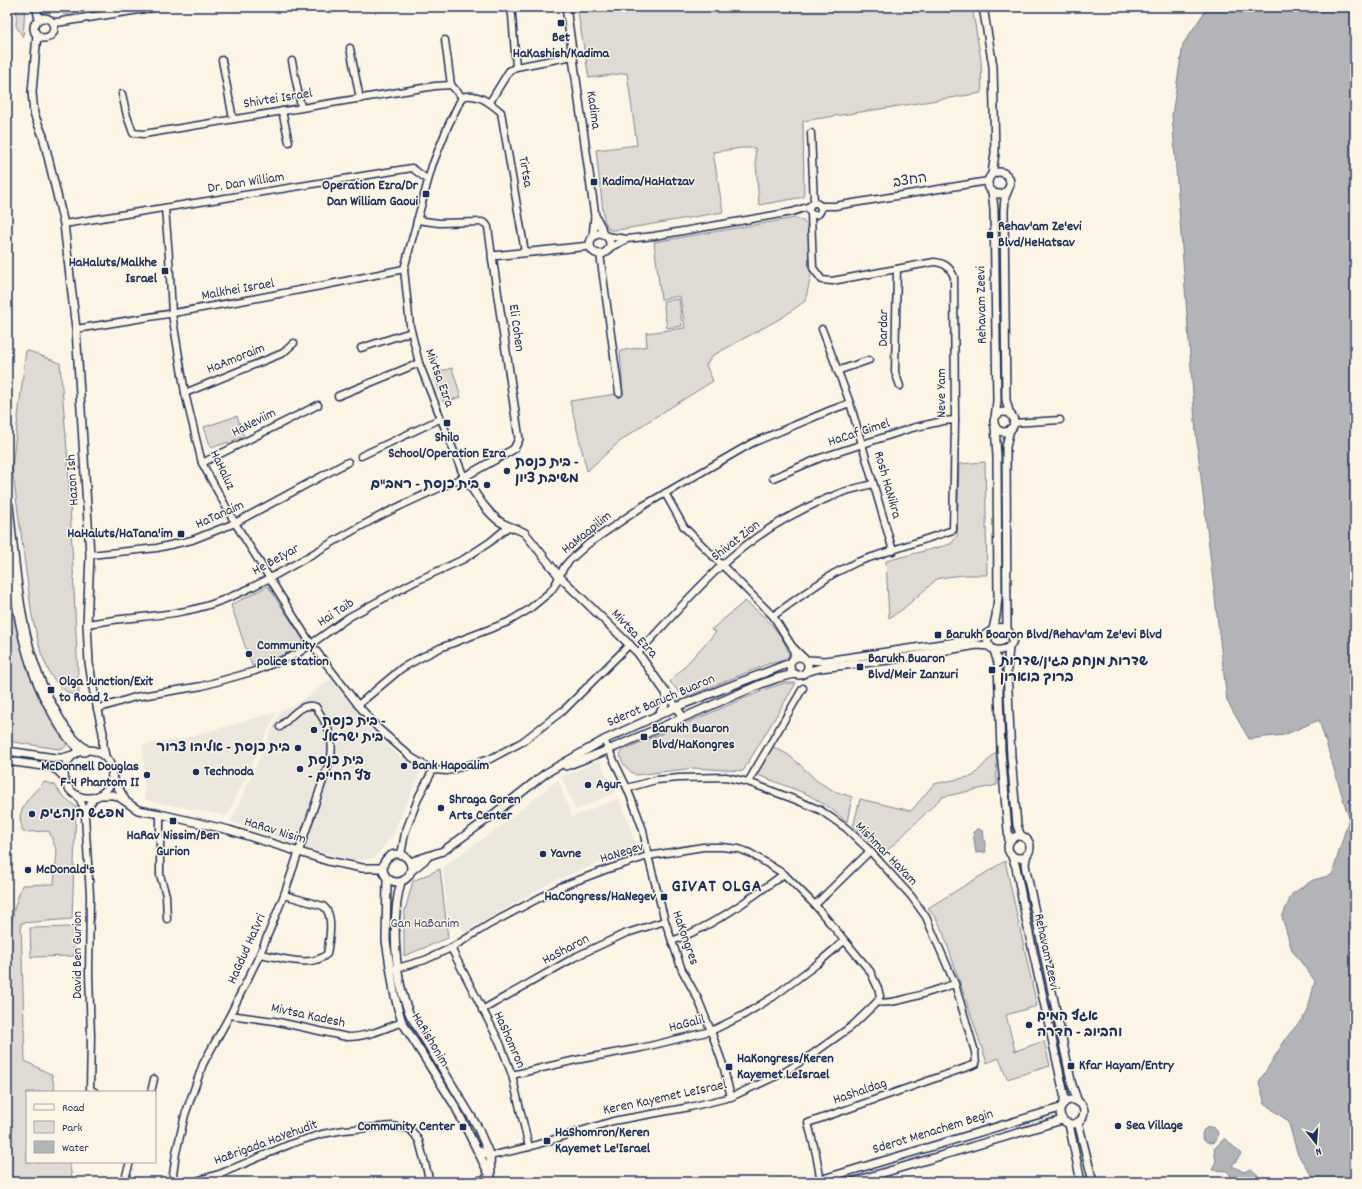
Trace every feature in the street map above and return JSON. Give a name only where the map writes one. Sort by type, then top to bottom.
[{"type":"highway","points":[[7,506],[25,642],[32,664],[43,691],[57,717],[72,740],[88,750]]},
{"type":"street","points":[[36,7],[39,19]]},
{"type":"street","points":[[53,23],[135,8],[155,7]]},
{"type":"street","points":[[510,7],[516,67]]},
{"type":"street","name":"Kadima","points":[[566,7],[595,216],[593,236]]},
{"type":"street","points":[[984,7],[993,66],[995,153],[989,187],[992,191],[1002,194],[1008,190],[1010,184],[1009,177],[1000,165],[995,153]]},
{"type":"street","points":[[48,18],[53,23],[54,30],[50,36],[43,38],[36,35],[34,24],[39,19],[48,18]]},
{"type":"street","name":"Hazon Ish","points":[[36,35],[32,92],[34,114],[43,136],[64,224],[76,330],[90,555],[87,624],[89,663],[97,710],[103,733],[105,756]]},
{"type":"street","points":[[445,40],[452,85],[462,97],[470,95],[490,102],[509,71],[516,67],[573,56]]},
{"type":"street","points":[[350,48],[360,99]]},
{"type":"street","points":[[222,60],[233,119]]},
{"type":"street","points":[[292,61],[300,107]]},
{"type":"street","name":"Shivtei Israel","points":[[122,94],[126,116],[132,133],[144,134],[300,107],[360,99],[435,86],[452,85]]},
{"type":"street","name":"Mivtsa Ezra","points":[[462,97],[448,126],[432,166],[404,269],[411,332],[419,363],[464,477],[489,512],[508,527],[518,529],[525,533],[559,576],[638,653],[684,717]]},
{"type":"street","name":"Tirtsa","points":[[490,102],[501,112],[526,252]]},
{"type":"street","points":[[282,111],[289,142]]},
{"type":"street","points":[[811,133],[815,205],[812,232],[813,268],[822,280],[832,281],[897,269]]},
{"type":"street","name":"Dr. Dan William","points":[[64,224],[412,168],[428,180]]},
{"type":"street","points":[[990,178],[1000,171],[1006,174]]},
{"type":"street","name":"החצב","points":[[792,212],[815,214],[835,206],[990,178]]},
{"type":"street","name":"Rehavam Zeevi","points":[[1008,190],[1005,197],[1004,211],[1006,392],[1007,405],[1010,415]]},
{"type":"street","name":"Rehavam Zeevi","points":[[992,191],[994,209],[997,401],[995,418]]},
{"type":"street","points":[[815,205],[822,209],[815,214]]},
{"type":"street","name":"החצב","points":[[792,212],[815,205],[835,206]]},
{"type":"street","name":"HaHaluz","points":[[165,208],[172,314],[186,392],[202,463],[235,523],[311,644],[358,705],[378,728],[411,756],[434,770]]},
{"type":"street","points":[[627,239],[609,248],[605,253],[600,254],[594,253],[590,246],[593,236],[596,235],[627,239],[670,234],[792,212]]},
{"type":"street","name":"Kadima","points":[[595,216],[604,235]]},
{"type":"street","name":"Eli Cohen","points":[[417,220],[439,223],[482,222],[488,226],[519,439],[514,449],[464,477]]},
{"type":"street","points":[[604,235],[610,242],[609,248]]},
{"type":"street","points":[[492,256],[590,246]]},
{"type":"street","points":[[600,254],[619,393]]},
{"type":"street","name":"Neve Yam","points":[[893,551],[953,530],[955,420],[954,277],[949,268],[941,263],[926,263],[897,269]]},
{"type":"street","name":"Malkhei Israel","points":[[76,330],[309,289],[404,269]]},
{"type":"street","name":"Dardar","points":[[897,269],[895,372],[900,386]]},
{"type":"street","name":"Rosh HaNikra","points":[[822,329],[850,403],[893,551]]},
{"type":"street","points":[[361,348],[411,332]]},
{"type":"street","name":"HaAmoraim","points":[[186,392],[283,353],[294,344]]},
{"type":"street","points":[[837,371],[869,360]]},
{"type":"street","points":[[338,396],[419,363]]},
{"type":"street","name":"HaMaapilim","points":[[358,705],[402,668],[440,648],[508,622],[528,610],[550,592],[570,560],[588,544],[643,506],[752,443],[850,403]]},
{"type":"street","name":"HaNeviim","points":[[202,463],[318,405]]},
{"type":"street","points":[[792,661],[797,657],[813,661],[825,661],[904,650],[975,638],[992,631],[1001,627],[1007,630],[1010,633],[1012,640],[1009,647],[1007,670],[1011,758],[1017,825],[1020,834],[1030,845],[1027,854],[1024,857],[1017,858],[1011,854],[1008,848],[1009,842],[1001,751],[998,663],[988,640],[992,631],[996,616],[998,597],[997,457],[995,418],[1001,413],[1010,415],[1013,420],[1006,447],[1007,630]]},
{"type":"street","points":[[361,456],[440,419]]},
{"type":"street","name":"HaCaf Gimel","points":[[773,478],[820,458],[912,428],[943,421],[955,420]]},
{"type":"street","points":[[995,426],[996,429],[1002,432],[1012,426],[1060,420]]},
{"type":"street","name":"HaTanaim","points":[[90,555],[157,548],[192,540],[235,523],[348,462]]},
{"type":"street","name":"He BeIyar","points":[[87,624],[181,612],[211,604],[237,594],[270,578],[367,523],[464,477]]},
{"type":"street","name":"Shivat Zion","points":[[638,653],[722,565],[748,544],[773,527],[810,506],[840,493],[873,484]]},
{"type":"street","points":[[665,493],[684,527],[774,616],[792,646],[805,659],[809,666],[806,672]]},
{"type":"street","name":"Hai Taib","points":[[97,710],[135,698],[202,686],[256,671],[296,654],[349,617],[414,582],[464,559],[490,542],[508,527]]},
{"type":"street","points":[[774,616],[833,574],[857,562],[893,551]]},
{"type":"street","points":[[401,855],[405,833],[419,796],[434,770],[447,771],[490,759],[522,742],[565,709],[630,644]]},
{"type":"street","points":[[792,646],[794,654],[791,669],[795,674],[801,675],[820,668],[891,660],[977,645],[1002,651],[1009,647]]},
{"type":"street","name":"Sderot Baruch Buaron","points":[[410,862],[443,851],[546,774],[604,740],[659,714],[792,661]]},
{"type":"street","name":"Sderot Baruch Buaron","points":[[546,774],[608,750],[761,684],[795,674]]},
{"type":"street","points":[[748,782],[803,688]]},
{"type":"street","points":[[659,714],[665,704],[667,693]]},
{"type":"street","name":"HaGdud HaIvri","points":[[172,1182],[176,1153],[185,1115],[203,1064],[230,1015],[260,954],[284,895],[331,757],[332,739],[326,723],[316,707],[312,705],[305,706],[297,711],[280,727]]},
{"type":"street","points":[[7,751],[62,758],[97,746],[100,743],[103,733]]},
{"type":"street","name":"HaKongres","points":[[604,740],[627,788],[643,830],[648,856],[665,921],[682,970],[698,999],[711,1031],[723,1065],[731,1097]]},
{"type":"street","points":[[85,816],[87,809],[97,796],[109,787],[112,776],[111,765],[105,756],[98,752],[88,750]]},
{"type":"street","points":[[64,777],[67,762],[73,755]]},
{"type":"street","points":[[7,761],[51,767],[64,777],[68,787],[77,795],[89,798],[97,796]]},
{"type":"street","points":[[112,776],[126,802]]},
{"type":"street","name":"Mishmar HaYam","points":[[627,788],[656,780],[726,777],[748,782],[820,810],[846,828],[870,851],[911,896],[926,917],[955,984],[975,1052],[976,1064]]},
{"type":"street","name":"David Ben Gurion","points":[[77,795],[82,804],[85,816],[90,895],[90,1088],[94,1091]]},
{"type":"street","name":"HaRav Nisim","points":[[97,796],[113,795],[138,810],[229,830],[328,861],[362,868],[382,868]]},
{"type":"street","points":[[160,814],[160,875],[166,895],[168,918]]},
{"type":"street","points":[[1009,842],[1016,837],[1024,838]]},
{"type":"street","name":"HaNegev","points":[[394,969],[425,960],[451,948],[490,924],[560,887],[605,870],[648,856],[703,847],[739,849],[766,862],[784,874],[815,906],[870,972],[878,988],[880,996],[877,1002]]},
{"type":"street","points":[[815,906],[870,851]]},
{"type":"street","points":[[393,854],[404,856],[410,862],[410,872],[405,880],[401,882],[396,883],[387,879],[383,874],[383,864],[387,858],[393,854]]},
{"type":"street","name":"Rehavam Zeevi","points":[[1011,854],[1016,867],[1064,1094],[1062,1106]]},
{"type":"street","name":"Rehavam Zeevi","points":[[1027,854],[1025,864],[1072,1085],[1078,1102]]},
{"type":"street","name":"Sderot Baruch Buaron","points":[[410,872],[428,856]]},
{"type":"street","points":[[672,941],[688,936],[729,913],[784,874]]},
{"type":"street","name":"HaRishonim","points":[[387,879],[386,941],[401,990],[410,1015],[477,1126],[490,1156],[492,1180]]},
{"type":"street","name":"HaRishonim","points":[[401,882],[397,896],[394,969],[398,1009],[402,1022],[455,1106],[492,1180]]},
{"type":"street","points":[[260,954],[303,962],[317,960],[327,954],[330,915],[326,908],[284,895]]},
{"type":"street","name":"HaSharon","points":[[482,1010],[577,956],[624,934],[665,921]]},
{"type":"street","name":"HaGalil","points":[[512,1074],[642,1048],[711,1031],[742,1016],[773,997],[817,964],[844,941]]},
{"type":"street","name":"HaShomron","points":[[451,948],[500,1043],[512,1074],[529,1147]]},
{"type":"street","points":[[877,1002],[898,1001],[955,984]]},
{"type":"street","name":"Keren Kayemet LeIsrael","points":[[490,1156],[529,1147],[613,1121],[690,1107],[731,1097],[783,1073],[797,1064],[852,1026],[877,1002]]},
{"type":"street","name":"Mivtsa Kadesh","points":[[230,1015],[274,1020],[347,1037],[358,1037],[370,1034],[402,1022]]},
{"type":"street","name":"HaShaldag","points":[[818,1181],[816,1154],[808,1123],[976,1064]]},
{"type":"street","points":[[151,1091],[154,1079]]},
{"type":"street","points":[[1070,1100],[1078,1102],[1082,1105],[1084,1112],[1081,1119],[1078,1122],[1069,1124],[1062,1120],[1060,1116],[1062,1106],[1070,1100]]},
{"type":"street","name":"Sderot Menachem Begin","points":[[818,1181],[1062,1106]]},
{"type":"street","name":"Sderot Menachem Begin","points":[[852,1182],[1062,1120]]},
{"type":"street","points":[[1078,1122],[1093,1182]]},
{"type":"street","points":[[1069,1124],[1081,1182]]},
{"type":"street","name":"HaBrigada HaYehudit","points":[[193,1182],[222,1173],[293,1143],[322,1134],[344,1130],[392,1126],[410,1129],[416,1134],[430,1182]]},
{"type":"street","points":[[476,1148],[481,1153],[490,1156]]},
{"type":"street","points":[[126,1175],[130,1163]]},
{"type":"street","points":[[472,1182],[492,1180]]},
{"type":"shaded area","points":[[331,679],[378,737],[400,757],[421,771],[391,838],[374,858],[356,861],[312,850],[231,822],[280,711],[296,705]]},
{"type":"shaded area","name":"Technoda","points":[[277,712],[227,816],[145,800],[143,745],[185,738]]},
{"type":"shaded area","name":"Agur","points":[[600,760],[614,793],[576,810],[561,777]]},
{"type":"shaded area","name":"Yavne","points":[[558,780],[572,817],[619,798],[638,850],[614,857],[553,881],[465,932],[447,913],[443,867],[503,824]]},
{"type":"green space","points":[[17,7],[25,7],[23,37],[16,26]]},
{"type":"green space","points":[[59,7],[113,7],[64,15]]},
{"type":"green space","points":[[577,7],[972,7],[981,60],[982,93],[803,121],[804,197],[759,205],[755,148],[742,148],[713,152],[723,212],[618,230],[609,230],[604,220],[596,150],[637,145],[627,73],[589,78]]},
{"type":"green space","points":[[795,218],[803,221],[807,226],[813,268],[805,301],[783,317],[712,356],[706,365],[713,381],[644,424],[618,443],[587,471],[570,401],[623,393],[620,351],[647,346],[646,333],[685,328],[680,296],[661,299],[654,242]]},
{"type":"green space","points":[[679,299],[682,326],[667,328],[663,301]]},
{"type":"green space","points":[[26,350],[60,363],[68,462],[79,697],[60,687],[50,674],[41,653],[32,616],[12,467]]},
{"type":"green space","points":[[452,368],[461,397],[443,402],[434,373]]},
{"type":"green space","points":[[237,416],[244,437],[211,448],[204,427]]},
{"type":"green space","points":[[985,462],[987,575],[964,575],[937,579],[903,609],[889,618],[886,561],[951,544],[957,536],[959,464]]},
{"type":"green space","points":[[7,543],[17,620],[51,714],[68,743],[65,747],[59,749],[7,741]]},
{"type":"green space","points":[[268,586],[304,641],[280,657],[252,666],[231,605]]},
{"type":"green space","points":[[745,601],[771,624],[782,638],[789,654],[786,660],[768,664],[689,696],[681,693],[670,682],[716,632],[711,630]]},
{"type":"green space","points":[[785,683],[796,683],[743,771],[694,768],[636,775],[627,768],[622,761],[620,754],[621,751],[625,749],[769,688]]},
{"type":"green space","points":[[773,747],[787,754],[817,781],[834,791],[852,797],[847,822],[830,808],[807,794],[758,775],[757,772]]},
{"type":"green space","points":[[996,752],[997,785],[942,797],[881,857],[865,837],[853,827],[860,799],[911,811],[934,784],[973,776]]},
{"type":"green space","points":[[44,782],[55,785],[61,794],[76,807],[72,919],[21,923],[25,1061],[52,1075],[55,1091],[26,1091],[26,1163],[69,1163],[73,1182],[7,1182],[7,955],[14,909],[22,885],[54,884],[57,852],[49,831],[23,832],[20,819],[22,809],[32,794]]},
{"type":"green space","points":[[1005,861],[1037,1006],[1006,1015],[1015,1051],[1044,1041],[1050,1066],[1007,1079],[999,1058],[987,1063],[944,935],[938,921],[928,908]]},
{"type":"green space","name":"Gan HaBanim","points":[[440,869],[448,938],[404,956],[404,914],[413,881]]},
{"type":"green space","points":[[73,927],[74,956],[31,957],[30,928]]},
{"type":"water","points":[[1208,7],[1355,7],[1355,1182],[1316,1182],[1298,1155],[1288,1121],[1265,1104],[1259,1082],[1287,1037],[1307,1013],[1315,981],[1292,950],[1282,917],[1292,894],[1313,880],[1332,875],[1349,818],[1319,720],[1284,735],[1249,739],[1227,701],[1196,434],[1172,115],[1183,44]]},
{"type":"water","points":[[976,829],[983,831],[986,852],[976,853],[973,832],[976,831]]},
{"type":"water","points":[[1210,1127],[1217,1132],[1218,1135],[1213,1142],[1210,1143],[1203,1138],[1202,1135],[1207,1128]]},
{"type":"water","points":[[1225,1138],[1241,1154],[1232,1166],[1244,1172],[1251,1169],[1258,1175],[1256,1182],[1228,1182],[1231,1176],[1227,1171],[1212,1170],[1216,1161],[1214,1149]]},
{"type":"place","name":"Bet HaKashish/Kadima","points":[[561,23]]},
{"type":"place","name":"Kadima/HaHatzav","points":[[594,182]]},
{"type":"place","name":"Operation Ezra/Dr Dan William Gaoui","points":[[426,194]]},
{"type":"place","name":"Rehav'am Ze'evi Blvd/HeHatsav","points":[[990,235]]},
{"type":"place","name":"HaHaluts/Malkhe Israel","points":[[165,271]]},
{"type":"place","name":"Shilo School/Operation Ezra","points":[[447,423]]},
{"type":"place","name":"בית כנסת - משיבת ציון","points":[[507,471]]},
{"type":"place","name":"בית כנסת - רמב\"ם","points":[[487,485]]},
{"type":"place","name":"HaHaluts/HaTana'im","points":[[181,534]]},
{"type":"place","name":"Barukh Boaron Blvd/Rehav'am Ze'evi Blvd","points":[[938,635]]},
{"type":"place","name":"Community police station","points":[[249,654]]},
{"type":"place","name":"Barukh Buaron Blvd/Meir Zanzuri","points":[[860,667]]},
{"type":"place","name":"שדרות מנחם בגין/שדרות ברוך בוארון","points":[[992,670]]},
{"type":"place","name":"Olga Junction/Exit to Road 2","points":[[51,690]]},
{"type":"place","name":"בית כנסת - בית ישראל","points":[[314,730]]},
{"type":"place","name":"Barukh Buaron Blvd/HaKongres","points":[[644,737]]},
{"type":"place","name":"בית כנסת - אליהו צרור","points":[[298,748]]},
{"type":"place","name":"Bank Hapoalim","points":[[404,766]]},
{"type":"place","name":"בית כנסת - עץ החיים","points":[[300,769]]},
{"type":"place","name":"Technoda","points":[[196,772]]},
{"type":"place","name":"McDonnell Douglas F-4 Phantom II","points":[[147,775]]},
{"type":"place","name":"Agur","points":[[588,785]]},
{"type":"place","name":"Shraga Goren Arts Center","points":[[441,808]]},
{"type":"place","name":"מפגש הנהגים","points":[[32,814]]},
{"type":"place","name":"HaRav Nissim/Ben Gurion","points":[[173,821]]},
{"type":"place","name":"Yavne","points":[[543,854]]},
{"type":"place","name":"McDonald's","points":[[28,870]]},
{"type":"place","name":"HaCongress/HaNegev","points":[[664,897]]},
{"type":"place","name":"אגף המים והביוב - חדרה","points":[[1029,1025]]},
{"type":"place","name":"Kfar Hayam/Entry","points":[[1071,1066]]},
{"type":"place","name":"HaKongress/Keren Kayemet LeIsrael","points":[[729,1067]]},
{"type":"place","name":"Sea Village","points":[[1118,1126]]},
{"type":"place","name":"Community Center","points":[[463,1127]]},
{"type":"place","name":"HaShomron/Keren Kayemet Le'Israel","points":[[547,1141]]},
{"type":"district","name":"GIVAT OLGA","points":[[717,887]]}]
